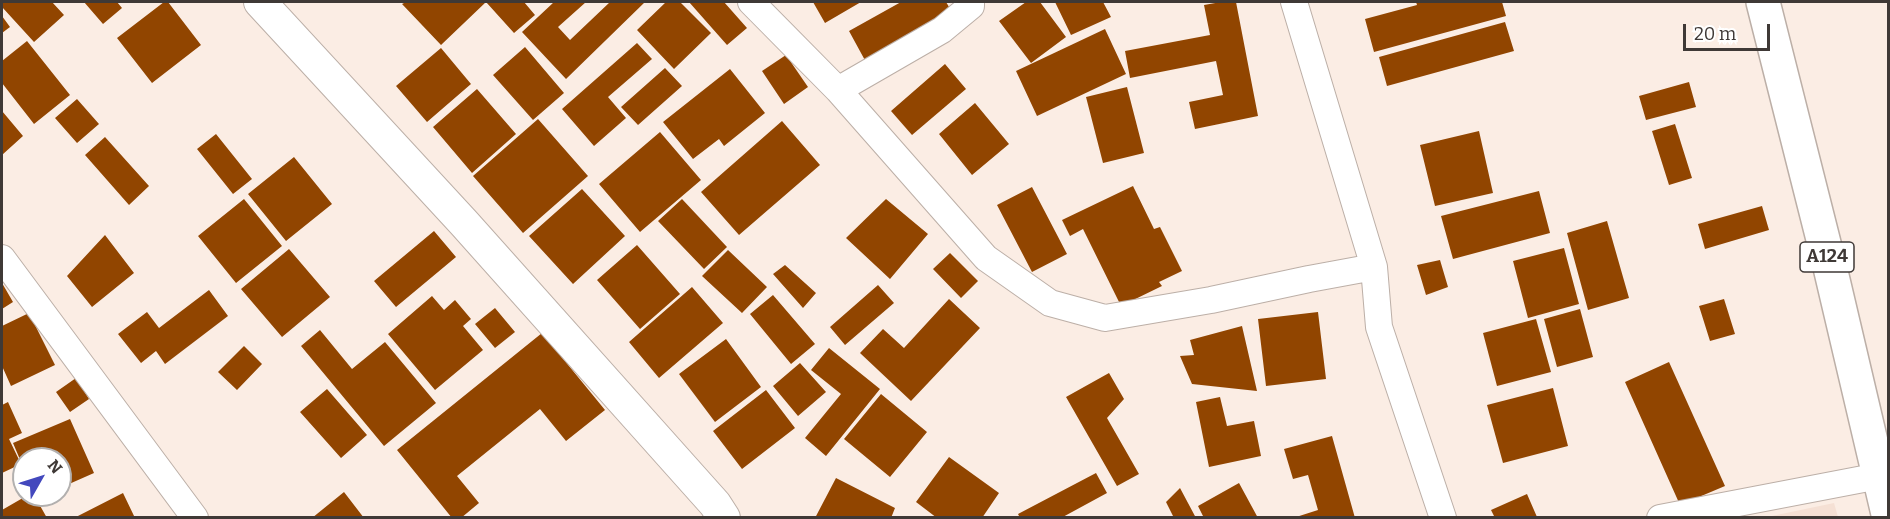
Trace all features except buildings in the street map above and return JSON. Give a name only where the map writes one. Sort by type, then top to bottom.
[{"type":"highway","name":"A124","points":[[1762,2],[1829,263],[1888,514]]},
{"type":"street","points":[[260,2],[464,223],[707,495],[724,518]]},
{"type":"street","points":[[751,2],[838,90],[986,258],[1050,303],[1105,318],[1211,300],[1374,267]]},
{"type":"street","points":[[838,90],[942,30],[971,6],[971,2]]},
{"type":"street","points":[[1294,2],[1374,267],[1379,327],[1443,518]]},
{"type":"street","points":[[2,258],[195,518]]},
{"type":"street","points":[[1660,518],[1879,476]]},
{"type":"shaded area","points":[[1834,503],[1838,517],[1767,517]]}]
